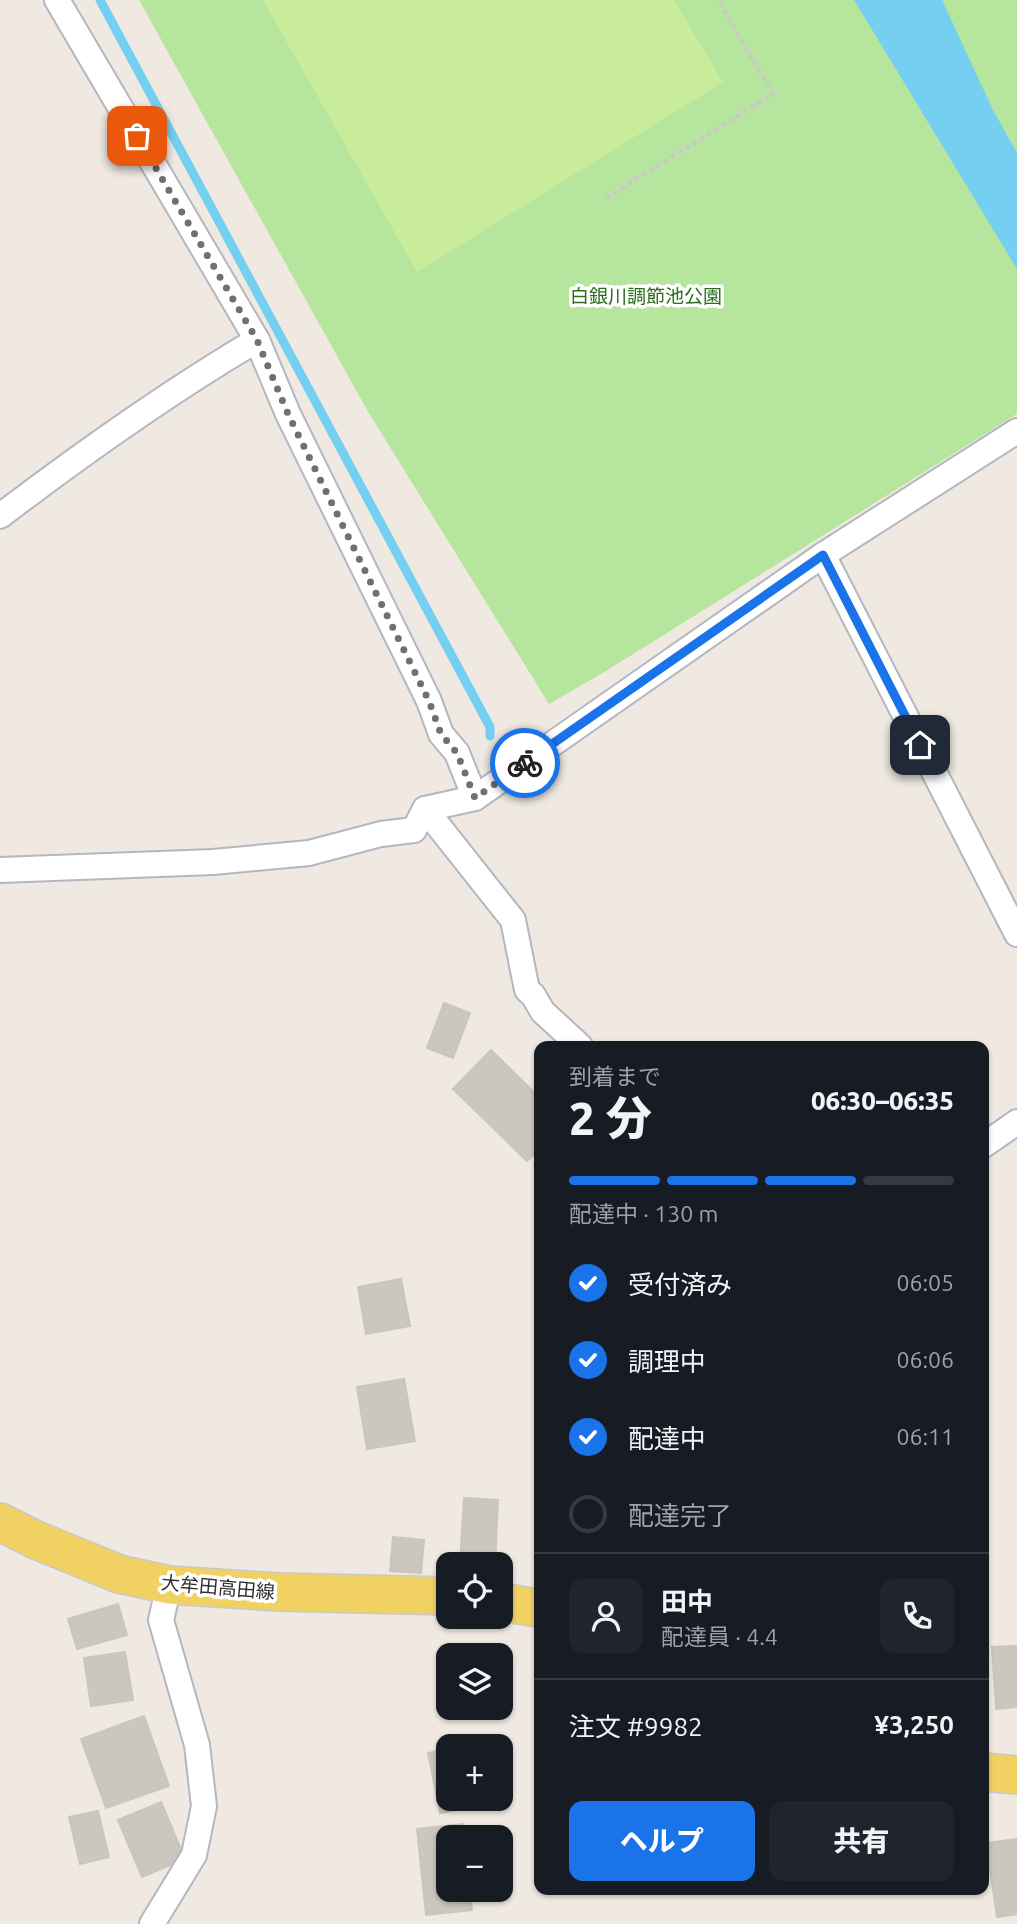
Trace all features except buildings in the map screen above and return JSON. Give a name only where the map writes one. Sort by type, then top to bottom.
[{"type":"main road","name":"大牟田高田線","points":[[0,1522],[119,1574],[169,1585],[280,1592],[436,1596]]},
{"type":"main road","points":[[513,1604],[534,1607]]},
{"type":"main road","points":[[989,1772],[1017,1775]]},
{"type":"street","points":[[57,0],[257,340],[288,414],[429,701],[441,734],[457,753],[475,798]]},
{"type":"street","points":[[0,516],[79,456],[257,340]]},
{"type":"street","points":[[0,870],[213,862],[309,853],[381,834],[414,830],[425,809],[475,798],[823,555],[1017,431]]},
{"type":"street","points":[[823,555],[1017,934]]},
{"type":"street","points":[[425,809],[513,920],[527,990],[543,1012],[575,1041]]},
{"type":"street","points":[[989,1142],[1017,1122]]},
{"type":"street","points":[[152,1924],[194,1855],[204,1806],[197,1745],[161,1619],[169,1585]]},
{"type":"path","points":[[606,198],[773,94],[718,0]]},
{"type":"green space","name":"白銀川調節池公園","points":[[139,0],[1017,0],[1017,414],[549,704],[367,410]]},
{"type":"green space","points":[[263,0],[674,0],[723,82],[417,272]]},
{"type":"water","points":[[854,0],[942,0],[993,110],[1017,153],[1017,269]]},
{"type":"waterway","points":[[100,0],[490,727],[490,736]]},
{"type":"way so far","points":[[137,136],[257,340],[288,414],[429,701],[441,734],[457,753],[475,798],[525,763]]},
{"type":"route","points":[[525,763],[823,555],[920,745]]}]
